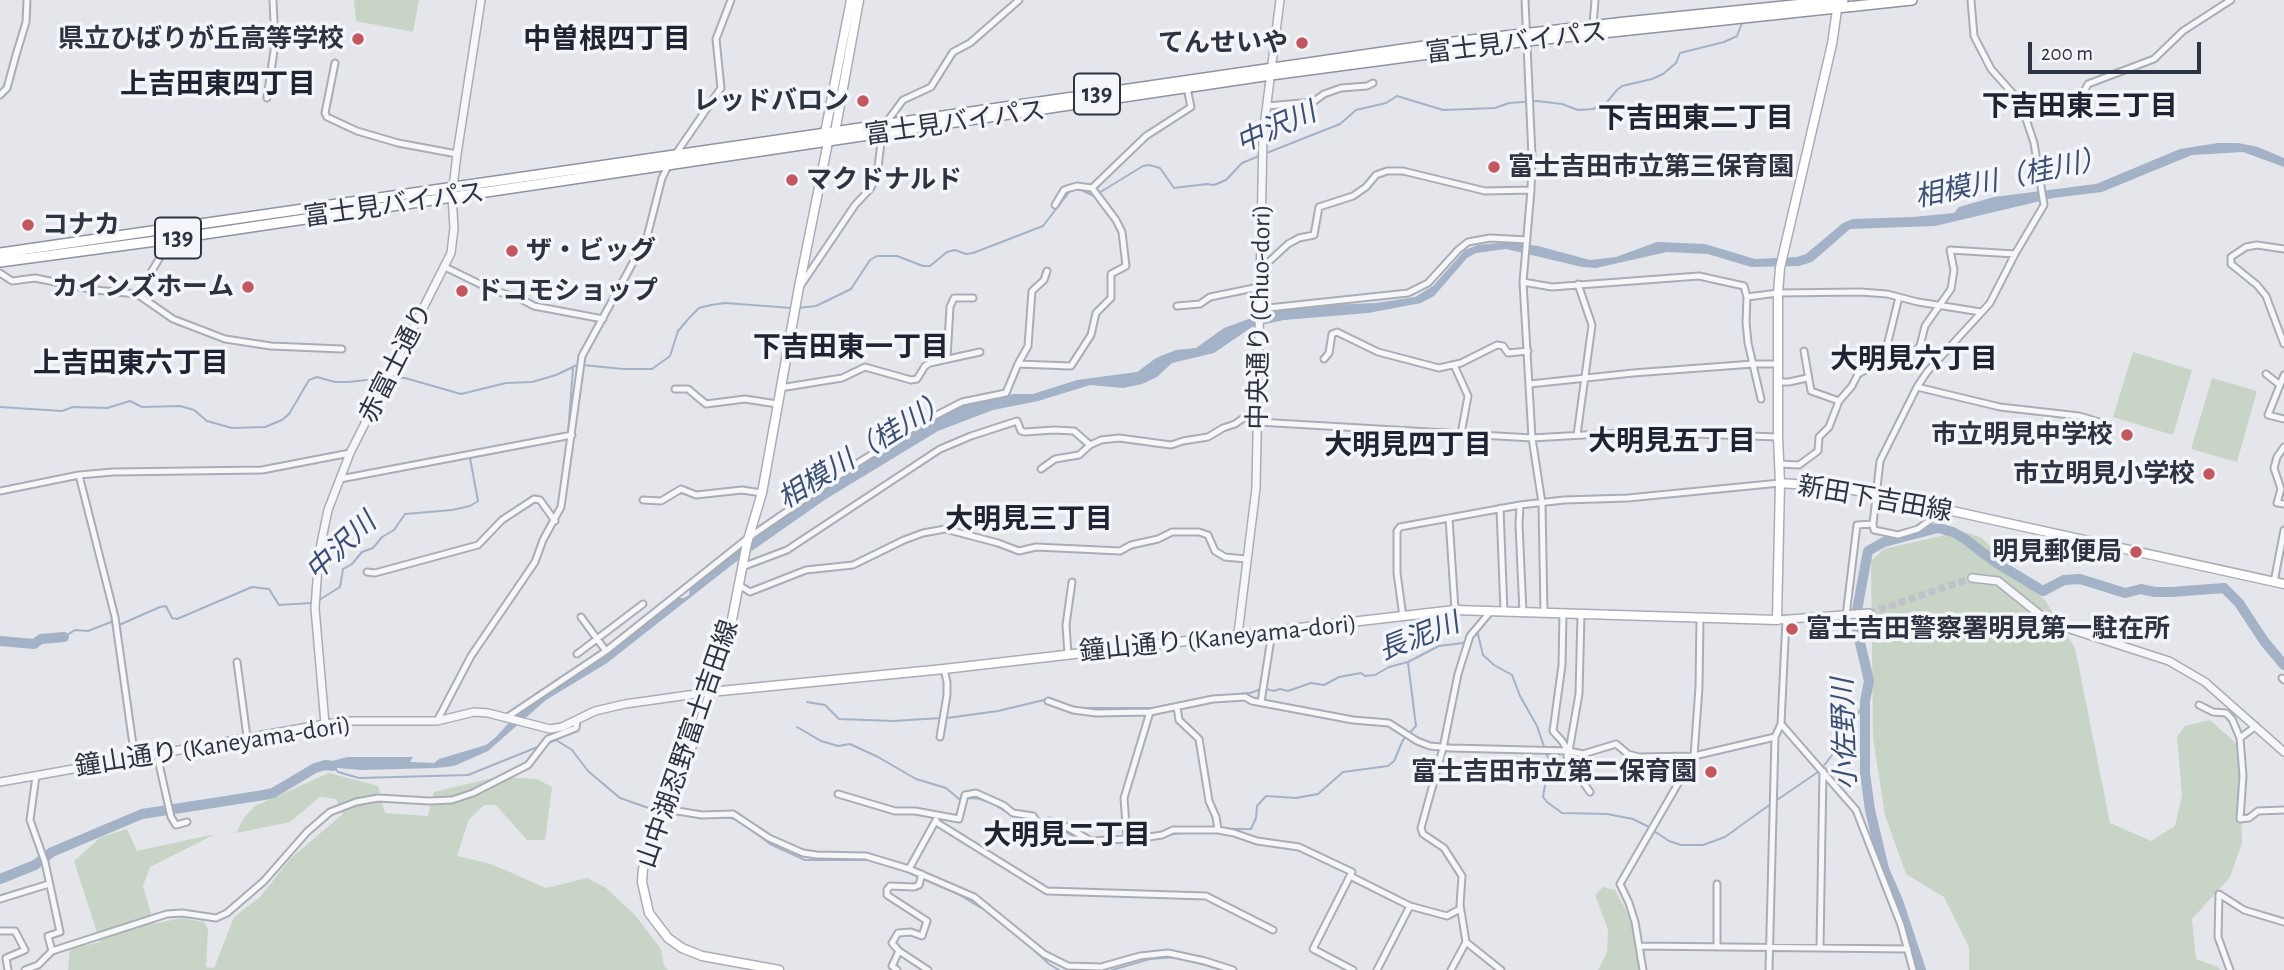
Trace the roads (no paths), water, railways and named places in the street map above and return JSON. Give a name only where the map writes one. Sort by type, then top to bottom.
[{"type":"highway","name":"富士見バイパス","points":[[883,129],[1527,37],[1840,2],[1912,0]]},
{"type":"highway","name":"富士見バイパス","points":[[1527,37],[1593,25],[1746,14]]},
{"type":"highway","name":"富士見バイパス","points":[[0,262],[171,239],[672,159],[1187,88],[1271,72]]},
{"type":"highway","name":"富士見バイパス","points":[[0,253],[453,192]]},
{"type":"main road","name":"山中湖忍野富士吉田線","points":[[829,136],[851,0]]},
{"type":"main road","name":"山中湖忍野富士吉田線","points":[[779,970],[702,956],[682,948],[657,926],[644,899],[642,882],[646,855],[693,743],[727,645],[748,540],[762,493],[793,316],[859,0]]},
{"type":"main road","name":"新田下吉田線","points":[[1840,2],[1780,268],[1777,437],[1780,484],[1837,487],[1875,494],[2284,584]]},
{"type":"main road","points":[[1780,484],[1782,619]]},
{"type":"main road","name":"鐘山通り (Kaneyama-dori)","points":[[710,692],[944,669],[1455,610],[1782,619]]},
{"type":"street","points":[[0,95],[6,88],[26,22],[27,0]]},
{"type":"street","points":[[267,98],[275,44],[273,0]]},
{"type":"street","name":"赤富士通り","points":[[325,724],[315,590],[328,510],[350,453],[451,253],[457,154],[481,0]]},
{"type":"street","points":[[437,721],[471,656],[535,562],[542,540],[561,507],[582,356],[647,237],[662,178],[721,88],[716,38],[731,0]]},
{"type":"street","points":[[799,289],[855,205],[870,189],[877,176],[883,129],[903,100],[931,87],[953,52],[970,43],[1019,0]]},
{"type":"street","name":"中央通り (Chuo-dori)","points":[[1238,634],[1256,488],[1263,135],[1280,0]]},
{"type":"street","points":[[1525,0],[1531,190],[1523,282],[1532,438],[1542,503],[1544,613]]},
{"type":"street","points":[[1593,25],[1595,0]]},
{"type":"street","points":[[1944,510],[1918,529],[1898,535],[1874,530],[1875,494],[1880,461],[1917,387],[1927,372],[1990,303],[2044,205],[2034,143],[2026,119],[2016,97],[1991,69],[1974,36],[1971,0]]},
{"type":"street","points":[[2026,119],[2070,110],[2077,105],[2088,84],[2154,59],[2183,31],[2231,0]]},
{"type":"street","points":[[335,63],[325,113],[327,117],[357,131],[398,143],[457,154]]},
{"type":"street","points":[[1267,106],[1313,102],[1324,94],[1341,88],[1373,83]]},
{"type":"street","points":[[1092,188],[1146,136],[1191,107],[1187,88]]},
{"type":"street","points":[[1261,269],[1288,244],[1314,235],[1319,208],[1353,196],[1366,187],[1376,175],[1387,171],[1403,171],[1485,191],[1531,190]]},
{"type":"street","points":[[1018,364],[1071,366],[1091,335],[1096,313],[1111,298],[1111,274],[1126,265],[1122,232],[1092,188],[1077,186],[1065,190],[1055,205]]},
{"type":"street","points":[[1259,310],[1409,293],[1428,283],[1458,250],[1475,239],[1503,237],[1527,240]]},
{"type":"street","points":[[142,298],[150,274],[171,239]]},
{"type":"street","points":[[2284,249],[2257,245],[2246,247],[2231,257],[2231,264],[2266,296],[2284,344]]},
{"type":"street","points":[[1914,353],[1920,346],[1925,326],[1953,285],[1950,250],[2015,254]]},
{"type":"street","points":[[445,267],[492,290],[519,298],[534,306],[603,319]]},
{"type":"street","points":[[508,718],[606,651],[748,540],[853,466],[921,423],[962,402],[1006,393],[1028,346],[1032,291],[1044,280],[1047,271]]},
{"type":"street","points":[[0,273],[12,281],[35,278],[95,290],[132,293],[173,319],[225,339],[342,349]]},
{"type":"street","points":[[1523,282],[1552,287],[1699,276],[1744,285],[1747,298],[1746,322],[1761,399]]},
{"type":"street","points":[[1577,435],[1592,325],[1578,284]]},
{"type":"street","points":[[1177,306],[1200,304],[1210,297],[1259,287]]},
{"type":"street","points":[[1747,298],[1778,293],[1860,292],[1981,312]]},
{"type":"street","points":[[1779,464],[1799,465],[1818,451],[1819,437],[1829,427],[1839,401],[1852,386],[1857,374],[1877,364],[1885,354],[1899,297]]},
{"type":"street","points":[[947,358],[950,307],[954,298],[973,298]]},
{"type":"street","points":[[1324,359],[1329,353],[1332,334],[1337,332],[1378,352],[1438,368],[1454,365],[1497,345],[1503,346],[1508,353],[1528,351]]},
{"type":"street","points":[[1804,351],[1811,391],[1839,401]]},
{"type":"street","points":[[780,388],[842,377],[871,366],[911,380],[917,379],[925,366],[947,358],[980,352]]},
{"type":"street","points":[[1530,384],[1585,377],[1778,364]]},
{"type":"street","points":[[1454,365],[1468,396],[1461,434]]},
{"type":"street","points":[[2266,374],[2280,386]]},
{"type":"street","points":[[2284,375],[2268,415],[2284,419]]},
{"type":"street","points":[[1778,382],[1807,378]]},
{"type":"street","points":[[1917,387],[2000,407],[2079,416],[2099,422]]},
{"type":"street","points":[[675,389],[688,389],[706,404],[745,399],[777,404]]},
{"type":"street","points":[[1041,470],[1055,459],[1079,455],[1101,440],[1119,438],[1175,445],[1208,437],[1235,424],[1259,407]]},
{"type":"street","points":[[743,565],[787,550],[940,449],[971,436],[1017,421],[1021,431],[1071,431],[1090,445]]},
{"type":"street","points":[[1258,422],[1532,438],[1636,432],[1777,437]]},
{"type":"street","points":[[340,479],[572,435]]},
{"type":"street","points":[[2284,447],[2274,468],[2281,489],[2277,503],[2284,504]]},
{"type":"street","points":[[0,491],[79,475],[113,472],[262,470],[350,453]]},
{"type":"street","points":[[79,475],[115,617],[135,759]]},
{"type":"street","points":[[1402,617],[1397,573],[1397,531],[1400,527],[1500,508],[1564,500],[1628,498],[1780,484]]},
{"type":"street","points":[[643,500],[661,501],[681,489],[696,495],[742,490],[762,493]]},
{"type":"street","points":[[367,572],[375,573],[478,545],[502,520],[534,499],[540,500],[555,521]]},
{"type":"street","points":[[1520,505],[1523,612]]},
{"type":"street","points":[[1500,508],[1504,612]]},
{"type":"street","points":[[1449,518],[1455,610]]},
{"type":"street","points":[[1846,616],[1857,525],[1873,524]]},
{"type":"street","points":[[739,585],[750,592],[806,570],[853,565],[904,540],[945,529],[998,542],[1019,551],[1037,547],[1119,551],[1182,530],[1208,536],[1215,551],[1225,558],[1246,559]]},
{"type":"street","points":[[2274,582],[2284,530]]},
{"type":"street","points":[[1972,578],[1998,581],[2044,618],[2169,662],[2205,682],[2284,752]]},
{"type":"street","points":[[1068,654],[1066,625],[1072,582]]},
{"type":"street","points":[[577,654],[643,604]]},
{"type":"street","points":[[1451,970],[1465,942],[1460,909],[1462,876],[1444,848],[1423,834],[1420,828],[1470,636],[1491,611]]},
{"type":"street","points":[[1769,970],[1775,737],[1781,724],[1782,619],[1865,613]]},
{"type":"street","points":[[1563,614],[1562,666],[1553,731],[1568,751]]},
{"type":"street","points":[[1581,615],[1578,694],[1568,751],[1569,760],[1590,792]]},
{"type":"street","points":[[582,617],[606,651]]},
{"type":"street","points":[[1643,970],[1629,903],[1620,884],[1694,757],[1700,618]]},
{"type":"street","points":[[1261,702],[1272,632]]},
{"type":"street","points":[[237,662],[247,737]]},
{"type":"street","points":[[940,737],[947,695],[944,669]]},
{"type":"street","name":"鐘山通り (Kaneyama-dori)","points":[[0,782],[325,724],[352,721],[437,721],[474,712],[550,729],[562,727],[595,711],[625,704],[710,692]]},
{"type":"street","points":[[1048,701],[1069,710],[1084,712],[1150,712],[1225,698],[1245,697],[1353,720],[1389,723],[1417,741],[1443,748],[1568,751],[1583,754],[1616,744],[1628,754],[1639,757],[1694,757],[1775,737]]},
{"type":"street","points":[[2199,705],[2213,712],[2226,713],[2232,719],[2239,738],[2243,776],[2240,819],[2249,818],[2258,811],[2284,810]]},
{"type":"street","points":[[1177,707],[1180,720],[1199,739],[1209,801],[1218,830]]},
{"type":"street","points":[[1127,839],[1124,798],[1150,712]]},
{"type":"street","points":[[25,970],[38,965],[52,951],[167,914],[182,913],[216,918],[227,913],[264,881],[307,832],[330,812],[356,802],[378,798],[452,800],[474,793],[528,765],[548,739],[576,728],[577,720]]},
{"type":"street","points":[[1781,724],[1856,810],[1908,949],[1913,970]]},
{"type":"street","points":[[2239,738],[2256,726]]},
{"type":"street","points":[[157,755],[172,817],[176,825],[187,822]]},
{"type":"street","points":[[1820,948],[1823,771]]},
{"type":"street","points":[[36,776],[30,820],[45,862],[60,932],[48,936],[52,951]]},
{"type":"street","points":[[936,819],[958,819],[965,796],[976,793],[1003,805],[1013,813],[1033,816],[1039,825],[1050,821],[1091,841],[1162,835],[1172,830],[1218,830],[1257,841],[1299,847],[1352,872],[1312,949],[1353,970]]},
{"type":"street","points":[[838,794],[895,811],[915,811],[936,819],[1047,891],[1206,896],[1273,930]]},
{"type":"street","points":[[665,809],[702,815],[733,814],[769,838],[803,853],[866,856],[922,874],[974,897],[1044,954],[1068,966],[1101,967],[1140,956],[1168,953],[1233,970]]},
{"type":"street","points":[[909,869],[936,819]]},
{"type":"street","points":[[922,874],[919,885],[890,886],[887,895],[927,921],[922,936],[911,932],[898,933],[892,943],[898,951],[928,970]]},
{"type":"street","points":[[1350,876],[1410,906],[1447,916],[1460,909]]},
{"type":"street","points":[[0,900],[49,884]]},
{"type":"street","points":[[1717,884],[1717,947]]},
{"type":"street","points":[[2230,970],[2218,937],[2219,894],[2244,910],[2284,922]]},
{"type":"street","points":[[1377,970],[1410,906]]},
{"type":"street","points":[[0,930],[15,931],[25,950],[6,958],[8,970]]},
{"type":"street","points":[[1465,942],[1501,970]]},
{"type":"street","points":[[1640,946],[1908,949]]},
{"type":"street","points":[[897,970],[892,966],[898,951]]},
{"type":"water","points":[[2218,143],[2258,147],[2284,158],[2284,167],[2243,152],[2192,155],[2102,192],[2053,198],[1935,226],[1850,229],[1812,262],[1799,266],[1751,267],[1708,254],[1667,252],[1596,268],[1506,249],[1476,253],[1467,258],[1434,296],[1421,303],[1368,313],[1284,320],[1252,327],[1214,353],[1172,363],[1157,377],[1142,384],[1123,388],[1090,385],[1038,401],[993,410],[938,431],[826,499],[733,564],[607,663],[546,700],[488,751],[454,766],[436,768],[362,770],[314,766],[347,757],[413,757],[410,762],[434,763],[439,759],[486,745],[515,716],[554,687],[593,663],[679,598],[689,595],[690,588],[754,537],[927,422],[973,402],[1014,394],[1033,394],[1077,380],[1137,372],[1156,358],[1176,350],[1196,348],[1224,328],[1268,312],[1303,306],[1376,303],[1415,297],[1433,286],[1465,250],[1478,245],[1509,242],[1538,246],[1590,260],[1616,257],[1657,242],[1705,244],[1755,259],[1797,257],[1806,254],[1843,223],[1853,219],[1954,213],[1959,207],[1994,197],[2096,184],[2180,149]]},
{"type":"waterway","name":"中沢川","points":[[1264,154],[1340,124],[1356,110],[1386,103],[1397,96],[1443,110],[1495,108],[1509,103],[1537,101],[1562,104],[1578,110],[1593,109],[1607,102],[1622,86],[1663,74],[1676,63],[1680,53],[1737,36],[1742,23]]},
{"type":"waterway","name":"中沢川","points":[[798,308],[816,306],[851,289],[870,260],[877,256],[897,256],[930,266],[947,252],[955,250],[966,254],[973,253],[1043,226],[1070,191],[1079,189],[1094,196],[1143,166],[1160,168],[1174,188],[1214,185],[1226,180],[1242,163],[1259,156]]},
{"type":"waterway","name":"中沢川","points":[[583,365],[652,369],[670,356],[678,331],[699,308],[725,303],[792,308]]},
{"type":"waterway","name":"中沢川","points":[[391,378],[405,378],[461,394],[506,383],[532,382],[577,365]]},
{"type":"waterway","name":"中沢川","points":[[568,433],[573,369]]},
{"type":"waterway","name":"中沢川","points":[[0,407],[62,411],[73,407],[107,408],[130,401],[142,407],[180,406],[194,410],[207,421],[232,428],[265,427],[289,414],[309,380],[317,377],[348,382],[385,378]]},
{"type":"waterway","name":"中沢川","points":[[319,600],[340,587],[343,569],[394,530],[405,514],[452,510],[470,506],[478,501],[470,458],[539,444]]},
{"type":"waterway","name":"小佐野川","points":[[1921,970],[1898,901],[1884,869],[1870,810],[1865,773],[1865,701],[1869,681],[1855,621],[1868,551],[1884,542],[1938,528],[1965,539],[1995,562],[2043,591],[2064,580],[2080,579],[2125,593],[2141,589],[2172,592],[2224,588],[2239,603],[2284,665]]},
{"type":"waterway","name":"中沢川","points":[[64,637],[75,630],[88,631],[111,622],[119,625],[166,606],[172,618],[177,619],[252,587],[269,589],[279,605],[311,603]]},
{"type":"waterway","name":"長泥川","points":[[1475,635],[1478,634],[1483,655],[1512,675],[1537,726],[1549,761],[1543,797],[1547,802],[1562,813],[1607,814],[1633,819],[1649,827]]},
{"type":"waterway","name":"中沢川","points":[[0,641],[34,644],[41,639],[64,637]]},
{"type":"waterway","name":"長泥川","points":[[1266,689],[1288,691],[1311,683],[1324,685],[1339,677],[1361,673],[1365,676],[1375,675],[1439,646],[1467,640]]},
{"type":"waterway","points":[[1224,829],[1251,829],[1257,806],[1266,796],[1296,798],[1318,794],[1343,772],[1388,766],[1394,761],[1403,740],[1416,726],[1408,663]]},
{"type":"waterway","name":"長泥川","points":[[1222,696],[1261,689]]},
{"type":"waterway","name":"長泥川","points":[[947,718],[998,711],[1048,699]]},
{"type":"waterway","name":"長泥川","points":[[1822,768],[1843,741],[1865,701]]},
{"type":"waterway","name":"長泥川","points":[[807,702],[825,705],[839,719],[893,721],[941,718]]},
{"type":"waterway","name":"長泥川","points":[[1080,708],[1158,708]]},
{"type":"waterway","points":[[797,727],[821,741],[838,746],[850,744],[916,779],[946,788],[959,799],[976,798],[992,803],[1013,816],[1028,818],[1038,828],[1055,826],[1089,845],[1139,841]]},
{"type":"waterway","points":[[548,743],[556,740],[572,750],[588,771],[620,798],[660,812]]},
{"type":"waterway","points":[[334,767],[338,772],[359,778],[468,775],[540,746]]},
{"type":"waterway","name":"相模川（桂川）","points":[[0,879],[35,865],[52,852],[142,814],[273,793],[315,768],[333,766]]},
{"type":"waterway","name":"長泥川","points":[[1777,800],[1818,772]]},
{"type":"waterway","name":"長泥川","points":[[1654,831],[1681,845],[1703,845],[1725,837],[1772,803]]},
{"type":"waterway","points":[[665,813],[694,816]]},
{"type":"waterway","points":[[724,817],[736,819]]},
{"type":"waterway","points":[[755,832],[770,844],[805,860],[871,860]]},
{"type":"waterway","points":[[1168,835],[1187,832]]},
{"type":"waterway","points":[[903,870],[958,894],[988,912]]},
{"type":"waterway","points":[[1025,942],[1059,970]]},
{"type":"waterway","points":[[1112,970],[1150,959],[1176,957]]},
{"type":"waterway","points":[[1188,960],[1222,970]]},
{"type":"tunnel","points":[[1869,613],[1972,578]]},
{"type":"place","name":"県立ひばりが丘高等学校","points":[[358,39]]},
{"type":"place","name":"てんせいや","points":[[1302,43]]},
{"type":"place","name":"レッドバロン","points":[[863,101]]},
{"type":"place","name":"富士吉田市立第三保育園","points":[[1494,167]]},
{"type":"place","name":"マクドナルド","points":[[792,180]]},
{"type":"place","name":"コナカ","points":[[28,225]]},
{"type":"place","name":"ザ・ビッグ","points":[[512,251]]},
{"type":"place","name":"カインズホーム","points":[[248,287]]},
{"type":"place","name":"ドコモショップ","points":[[462,291]]},
{"type":"place","name":"市立明見中学校","points":[[2127,435]]},
{"type":"place","name":"市立明見小学校","points":[[2209,474]]},
{"type":"place","name":"明見郵便局","points":[[2136,552]]},
{"type":"place","name":"富士吉田警察署明見第一駐在所","points":[[1792,629]]},
{"type":"place","name":"富士吉田市立第二保育園","points":[[1711,772]]},
{"type":"district","name":"中曽根四丁目","points":[[607,40]]},
{"type":"district","name":"上吉田東四丁目","points":[[218,85]]},
{"type":"district","name":"下吉田東三丁目","points":[[2080,107]]},
{"type":"district","name":"下吉田東二丁目","points":[[1696,119]]},
{"type":"district","name":"下吉田東一丁目","points":[[851,348]]},
{"type":"district","name":"大明見六丁目","points":[[1914,360]]},
{"type":"district","name":"上吉田東六丁目","points":[[131,364]]},
{"type":"district","name":"大明見五丁目","points":[[1672,442]]},
{"type":"district","name":"大明見四丁目","points":[[1408,446]]},
{"type":"district","name":"大明見三丁目","points":[[1029,520]]},
{"type":"district","name":"大明見二丁目","points":[[1067,836]]}]
